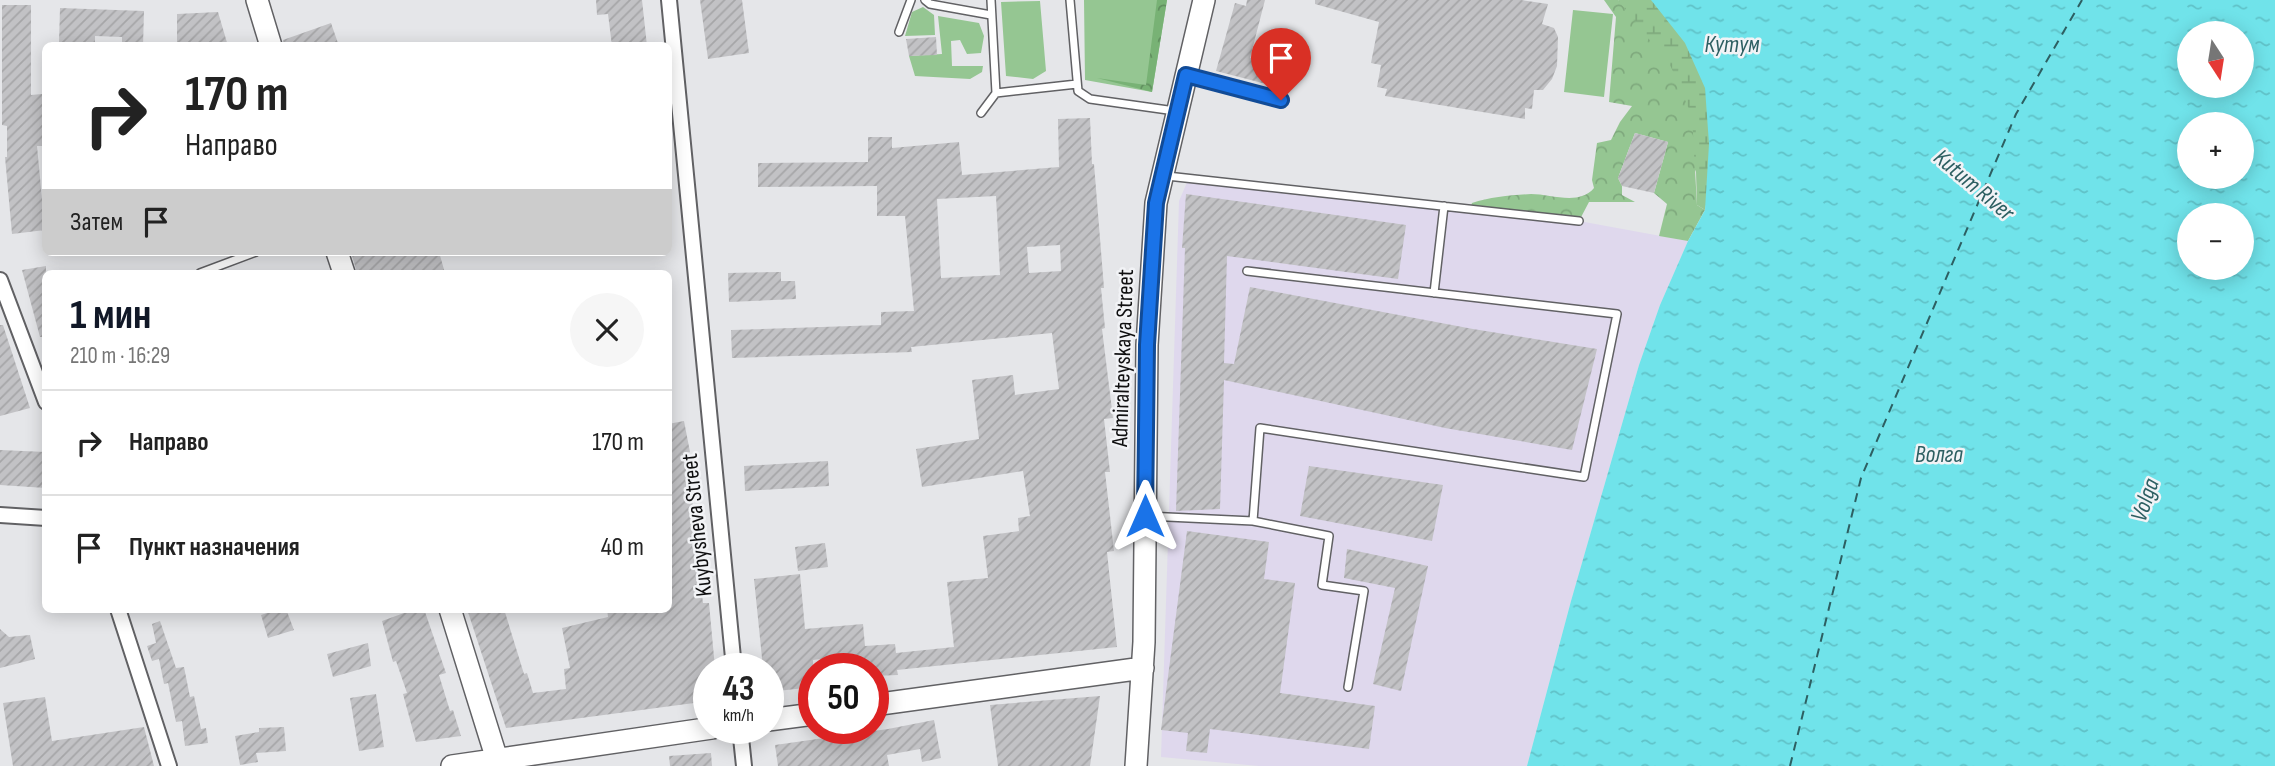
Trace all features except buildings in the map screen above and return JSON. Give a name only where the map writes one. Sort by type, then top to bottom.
[{"type":"main road","points":[[257,0],[270,42]]},
{"type":"main road","name":"Admiralteyskaya Street","points":[[1136,766],[1143,668],[1147,345],[1156,203],[1204,0]]},
{"type":"main road","points":[[451,613],[499,763]]},
{"type":"main road","points":[[889,703],[1143,668]]},
{"type":"main road","points":[[452,766],[499,763],[693,731]]},
{"type":"street","name":"Kuybysheva Street","points":[[669,0],[733,653]]},
{"type":"street","points":[[0,280],[42,391]]},
{"type":"street","points":[[0,515],[42,518]]},
{"type":"street","points":[[119,613],[169,766]]},
{"type":"street","points":[[742,744],[744,766]]},
{"type":"lane","points":[[899,32],[911,0]]},
{"type":"lane","points":[[925,0],[930,4],[991,15]]},
{"type":"lane","points":[[981,113],[996,93],[990,0]]},
{"type":"lane","points":[[1070,0],[1078,91],[1090,99],[1178,111]]},
{"type":"lane","points":[[1186,75],[1281,100]]},
{"type":"lane","points":[[996,93],[1077,83]]},
{"type":"lane","points":[[1162,176],[1579,221]]},
{"type":"lane","points":[[1434,293],[1444,206]]},
{"type":"lane","points":[[208,270],[245,256]]},
{"type":"lane","points":[[1247,271],[1617,314],[1584,477],[1260,428],[1253,521]]},
{"type":"lane","points":[[1145,516],[1253,521],[1329,536],[1322,585],[1364,591],[1349,687]]},
{"type":"shaded area","points":[[1188,180],[1579,221],[1688,241],[1660,305],[1639,365],[1527,766],[1259,766],[1161,757],[1179,201]]},
{"type":"green space","points":[[1084,0],[1167,0],[1152,92],[1085,80]]},
{"type":"green space","points":[[1157,0],[1167,0],[1152,92],[1097,78],[1146,85]]},
{"type":"green space","points":[[1604,0],[1618,0],[1671,67],[1692,116],[1697,205],[1705,210],[1688,241],[1659,236],[1667,204],[1654,193],[1668,142],[1635,133],[1618,178],[1622,195],[1635,202],[1589,202],[1579,221],[1470,209],[1472,203],[1494,198],[1531,194],[1573,198],[1581,197],[1594,188],[1592,180],[1597,143],[1611,140],[1632,106],[1609,102],[1616,17]]},
{"type":"green space","points":[[1618,0],[1705,0],[1735,54],[1705,210],[1697,205],[1696,172]]},
{"type":"green space","points":[[1040,1],[1046,71],[1033,79],[1006,76],[1001,2]]},
{"type":"green space","points":[[923,7],[934,15],[935,35],[905,36],[912,12]]},
{"type":"green space","points":[[1573,10],[1613,14],[1604,97],[1564,92]]},
{"type":"green space","points":[[938,16],[979,23],[984,36],[981,53],[967,54],[960,40],[951,41],[952,66],[983,66],[982,72],[970,79],[915,76],[909,56],[942,54]]},
{"type":"water","name":"Волга","points":[[1651,0],[2275,0],[2275,766],[1527,766],[1639,365],[1660,305],[1705,210],[1709,144],[1705,88],[1685,43]]},
{"type":"ferry route","points":[[1790,766],[1861,478],[2016,114],[2082,0]]},
{"type":"route","points":[[1145,516],[1147,345],[1156,203],[1186,75],[1281,100]]},
{"type":"water label","name":"Кутум","points":[[1732,44]]},
{"type":"water label","name":"Kutum River","points":[[1974,185]]},
{"type":"water label","name":"Volga","points":[[2145,500]]}]
